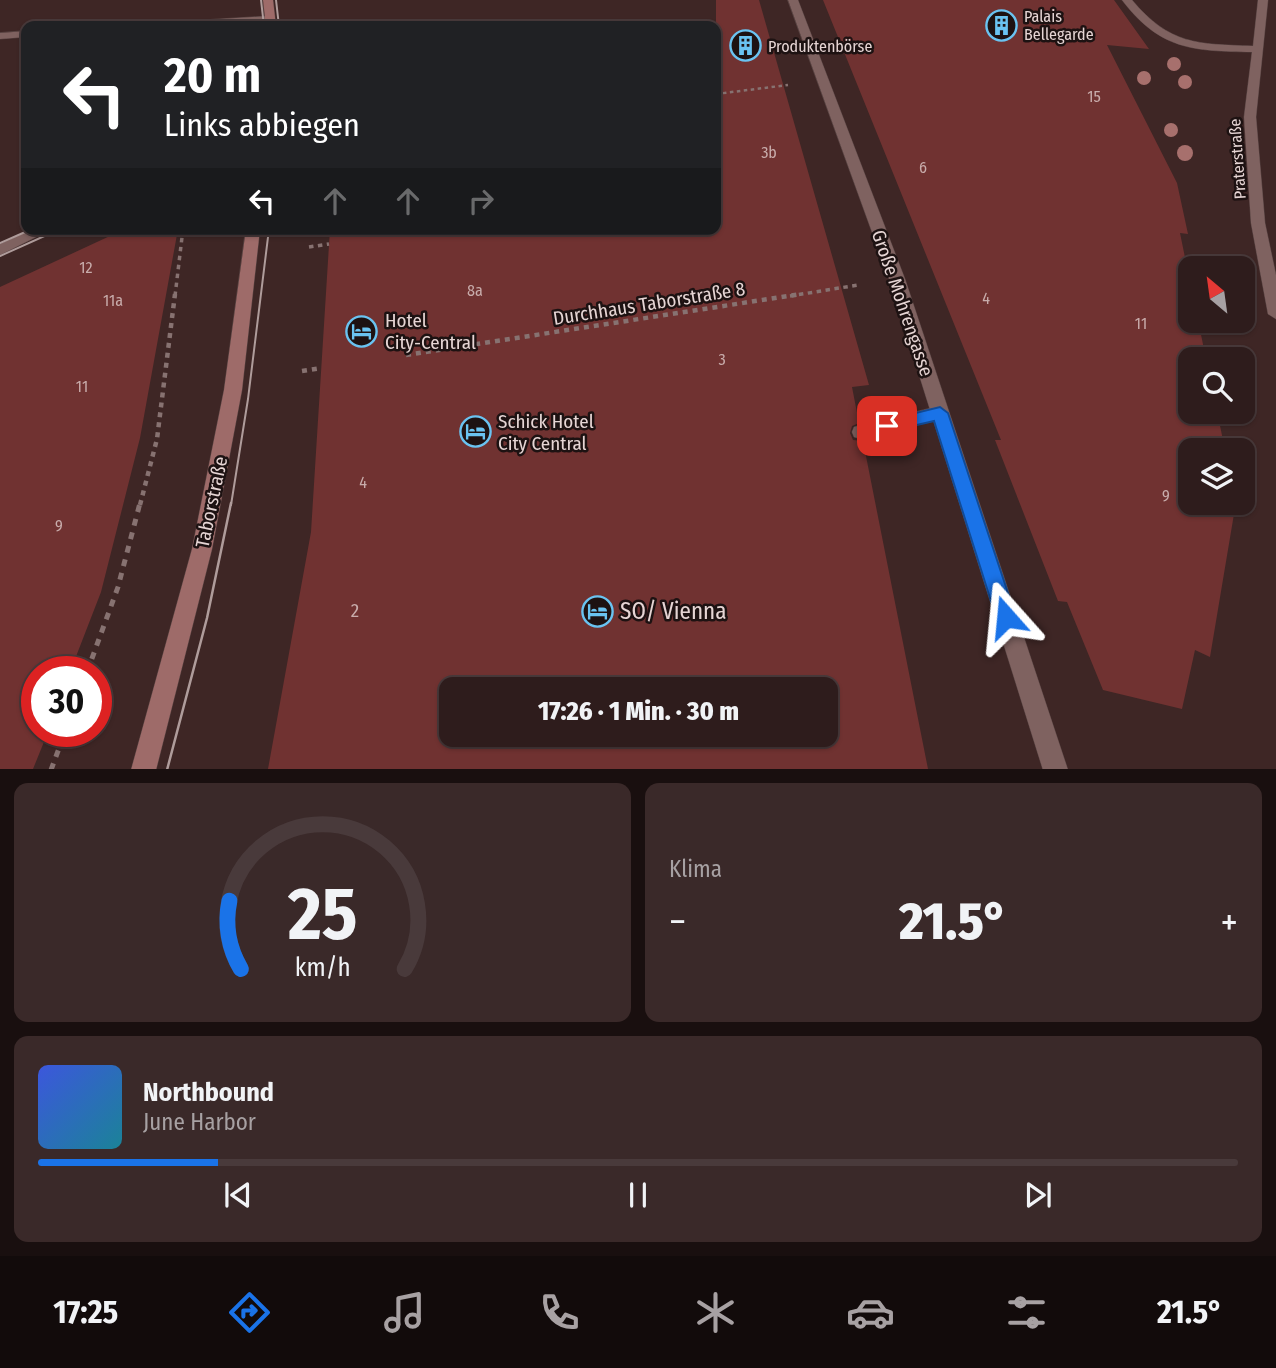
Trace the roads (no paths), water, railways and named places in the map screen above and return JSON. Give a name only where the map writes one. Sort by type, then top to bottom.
[{"type":"main road","points":[[268,0],[271,21]]},
{"type":"main road","name":"Taborstraße","points":[[143,769],[202,549],[233,390],[252,235]]},
{"type":"street","name":"Große Mohrengasse","points":[[793,0],[897,279],[1056,769]]},
{"type":"street","points":[[1127,0],[1149,25],[1184,42],[1214,47],[1257,49]]},
{"type":"street","name":"Praterstraße","points":[[1263,0],[1251,131],[1258,223],[1276,314]]},
{"type":"street","points":[[0,36],[21,34]]},
{"type":"street","points":[[0,250],[32,235]]},
{"type":"street","points":[[861,432],[940,413]]},
{"type":"tram line","points":[[261,0],[263,21]]},
{"type":"tram line","points":[[276,0],[278,21]]},
{"type":"tram line","points":[[0,243],[21,234]]},
{"type":"tram line","points":[[0,256],[47,235]]},
{"type":"tram line","points":[[231,505],[248,399],[268,235]]},
{"type":"tram line","points":[[167,769],[207,618],[231,503]]},
{"type":"place","name":"Palais Bellegarde","points":[[1001,25]]},
{"type":"place","name":"Produktenbörse","points":[[745,46]]},
{"type":"place","name":"Hotel City-Central","points":[[362,331]]},
{"type":"place","name":"Schick Hotel City Central","points":[[475,432]]},
{"type":"place","name":"SO/ Vienna","points":[[597,611]]}]
